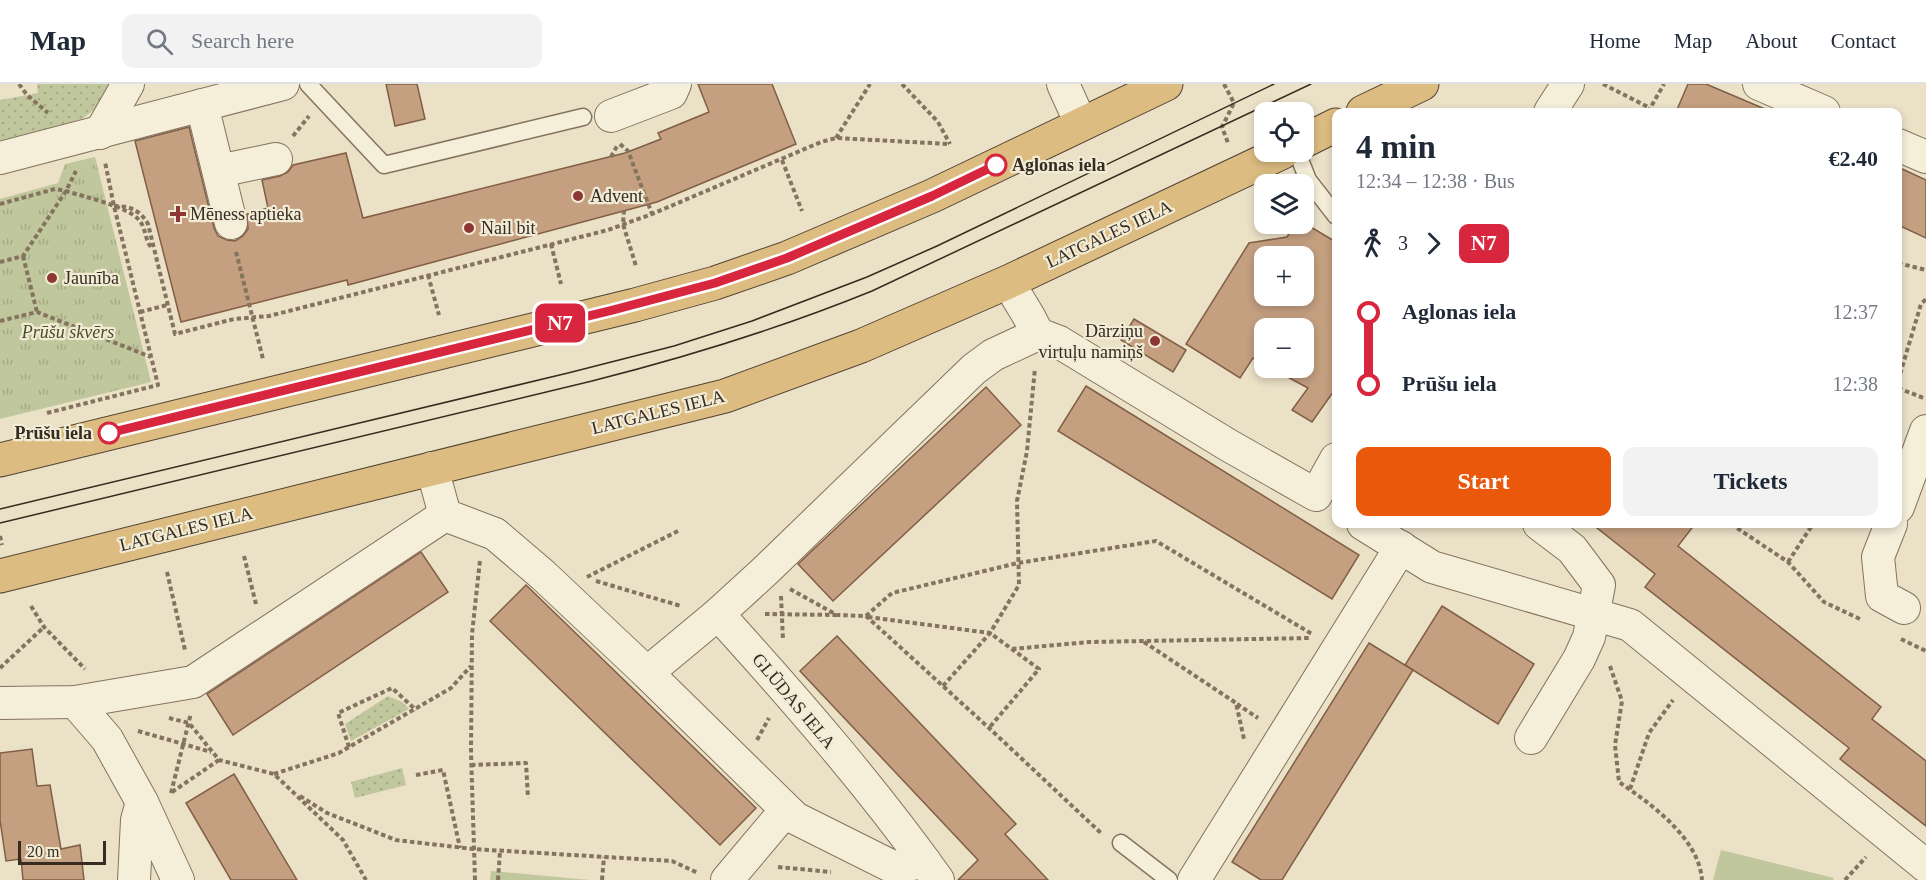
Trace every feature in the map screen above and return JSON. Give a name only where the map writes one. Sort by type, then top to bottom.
[{"type":"highway","points":[[0,460],[635,305],[715,283],[787,258],[901,209],[1166,84]]},
{"type":"highway","points":[[1371,108],[1422,84]]},
{"type":"highway","points":[[1314,136],[1332,127]]},
{"type":"highway","name":"LATGALES IELA","points":[[0,576],[725,396],[861,346],[1008,282],[1261,162]]},
{"type":"street","points":[[98,146],[128,84]]},
{"type":"street","points":[[0,159],[98,146],[202,105],[283,84]]},
{"type":"street","points":[[597,117],[671,93],[675,84]]},
{"type":"street","points":[[1063,84],[1081,124]]},
{"type":"street","points":[[1553,108],[1568,84]]},
{"type":"street","points":[[1759,84],[1815,108]]},
{"type":"street","points":[[202,105],[231,224]]},
{"type":"street","points":[[1902,147],[1926,157]]},
{"type":"street","points":[[219,171],[276,159]]},
{"type":"street","points":[[1008,282],[1038,334],[1059,342],[1228,445],[1326,501],[1332,476]]},
{"type":"street","points":[[647,673],[765,571],[974,369],[993,355],[1038,334]]},
{"type":"street","points":[[1902,486],[1926,431]]},
{"type":"street","points":[[0,703],[75,702],[193,682],[445,515],[432,468]]},
{"type":"street","name":"GLŪDAS IELA","points":[[445,515],[495,534],[529,562],[647,673],[795,818],[893,867],[931,871]]},
{"type":"street","points":[[1370,528],[1432,567],[1591,625],[1630,625],[1926,866]]},
{"type":"street","points":[[1531,738],[1579,659],[1591,625],[1599,585],[1572,549],[1544,528]]},
{"type":"street","points":[[1885,528],[1878,557],[1882,596],[1900,622]]},
{"type":"street","points":[[1194,880],[1401,547]]},
{"type":"street","name":"GLŪDAS IELA","points":[[718,614],[785,688],[931,871]]},
{"type":"street","points":[[75,702],[107,739],[142,802],[178,880]]},
{"type":"street","points":[[134,880],[137,820],[142,802]]},
{"type":"street","points":[[724,873],[786,810]]},
{"type":"lane","points":[[308,84],[384,165],[597,117]]},
{"type":"lane","points":[[1300,162],[1308,180],[1332,211]]},
{"type":"lane","points":[[1121,843],[1169,880]]},
{"type":"path","points":[[836,138],[870,84]]},
{"type":"path","points":[[0,204],[55,189],[114,206],[131,207],[144,217],[148,224],[175,334],[234,319],[269,316],[623,225],[821,142],[836,138],[950,144],[938,122],[902,84]]},
{"type":"path","points":[[1224,84],[1234,103],[1222,127],[1228,143]]},
{"type":"path","points":[[1603,84],[1645,108]]},
{"type":"path","points":[[1650,108],[1664,84]]},
{"type":"path","points":[[276,159],[322,99]]},
{"type":"path","points":[[610,157],[619,142],[628,151],[651,214]]},
{"type":"path","points":[[45,414],[158,385],[114,206],[105,158],[98,146]]},
{"type":"path","points":[[782,160],[802,211]]},
{"type":"path","points":[[0,261],[23,256],[66,191],[79,164]]},
{"type":"path","points":[[624,210],[623,225],[636,266]]},
{"type":"path","points":[[231,224],[231,233],[263,359]]},
{"type":"path","points":[[551,244],[561,284]]},
{"type":"path","points":[[23,256],[37,312]]},
{"type":"path","points":[[1902,264],[1926,270]]},
{"type":"path","points":[[428,276],[439,315]]},
{"type":"path","points":[[1902,368],[1922,304],[1926,299]]},
{"type":"path","points":[[140,312],[167,305]]},
{"type":"path","points":[[0,321],[37,312],[152,357]]},
{"type":"path","points":[[943,686],[990,633],[1019,585],[1017,501],[1027,452],[1038,334]]},
{"type":"path","points":[[1902,390],[1926,399]]},
{"type":"path","points":[[1737,528],[1788,562],[1824,602],[1865,622]]},
{"type":"path","points":[[1788,562],[1810,528]]},
{"type":"path","points":[[475,880],[471,765],[471,634],[484,529]]},
{"type":"path","points":[[678,531],[585,578],[690,609],[718,614],[866,616],[990,633],[1039,669],[989,728]]},
{"type":"path","points":[[866,616],[892,593],[1018,563],[1156,541],[1318,637],[1089,642],[1012,649]]},
{"type":"path","points":[[244,556],[264,636]]},
{"type":"path","points":[[157,837],[171,792],[194,697],[193,682],[167,572]]},
{"type":"path","points":[[781,583],[837,615]]},
{"type":"path","points":[[743,767],[785,688],[781,593]]},
{"type":"path","points":[[31,606],[44,627],[110,696]]},
{"type":"path","points":[[866,616],[1106,838],[1121,843]]},
{"type":"path","points":[[1900,622],[1926,651]]},
{"type":"path","points":[[1591,625],[1603,644],[1623,701],[1615,745],[1619,782],[1658,809],[1694,851],[1702,880]]},
{"type":"path","points":[[0,668],[44,627]]},
{"type":"path","points":[[1144,642],[1236,703],[1243,727],[1246,757],[1264,769]]},
{"type":"path","points":[[274,774],[339,753],[350,747],[451,688],[471,665]]},
{"type":"path","points":[[1630,789],[1649,733],[1691,675]]},
{"type":"path","points":[[350,747],[338,714],[392,688],[416,710]]},
{"type":"path","points":[[189,723],[219,760],[274,774],[343,840],[366,880]]},
{"type":"path","points":[[98,728],[124,728],[212,752]]},
{"type":"path","points":[[171,792],[219,760]]},
{"type":"path","points":[[471,765],[526,763],[528,798]]},
{"type":"path","points":[[416,776],[443,770],[460,848]]},
{"type":"path","points":[[291,790],[327,813],[396,840],[473,849],[672,861],[724,873],[832,872]]},
{"type":"path","points":[[498,880],[500,851]]},
{"type":"path","points":[[602,880],[604,857]]},
{"type":"green space","points":[[37,84],[111,84],[100,105],[82,119],[0,143],[0,100],[38,93]]},
{"type":"green space","name":"Prūšu skvērs","points":[[95,157],[151,382],[0,419],[0,199],[58,183],[65,164]]},
{"type":"green space","points":[[388,696],[402,702],[409,709],[351,741],[345,724]]},
{"type":"green space","points":[[402,768],[406,785],[355,798],[351,782]]},
{"type":"green space","points":[[1721,850],[1834,878],[1833,880],[1713,880]]},
{"type":"green space","points":[[491,871],[590,880],[490,880]]},
{"type":"building","points":[[386,84],[417,84],[425,119],[395,126]]},
{"type":"building","points":[[698,84],[772,84],[796,144],[657,202],[348,285],[347,280],[181,322],[135,141],[189,127],[214,228],[218,236],[235,241],[248,229],[247,214],[268,208],[262,180],[280,176],[288,172],[293,165],[346,153],[363,218],[625,153],[661,139],[658,133],[709,112]]},
{"type":"building","points":[[1688,84],[1706,84],[1763,108],[1678,108]]},
{"type":"building","points":[[1902,169],[1926,180],[1926,238],[1902,227]]},
{"type":"building","points":[[1314,229],[1332,240],[1332,394],[1312,422],[1292,410],[1308,388],[1290,378],[1314,378],[1314,318],[1254,318],[1254,359],[1240,378],[1186,344],[1249,243],[1287,237],[1289,234],[1314,234]]},
{"type":"building","points":[[1134,319],[1186,350],[1173,372],[1121,340]]},
{"type":"building","points":[[1086,386],[1359,555],[1332,599],[1058,431]]},
{"type":"building","points":[[986,387],[1021,425],[833,601],[798,564]]},
{"type":"building","points":[[1597,528],[1692,528],[1678,546],[1881,707],[1872,719],[1926,761],[1926,826],[1840,759],[1849,748],[1645,587],[1655,574]]},
{"type":"building","points":[[421,552],[448,592],[233,735],[207,694]]},
{"type":"building","points":[[526,585],[756,808],[720,845],[490,621]]},
{"type":"building","points":[[1442,606],[1534,664],[1498,724],[1405,665]]},
{"type":"building","points":[[837,636],[1016,824],[1005,834],[1048,880],[958,880],[978,860],[800,671]]},
{"type":"building","points":[[1369,643],[1413,670],[1282,880],[1261,880],[1232,862]]},
{"type":"building","points":[[32,749],[37,786],[50,785],[61,849],[80,845],[84,880],[23,880],[21,859],[6,861],[0,820],[0,753]]},
{"type":"building","points":[[234,774],[297,880],[231,880],[186,803]]},
{"type":"tram line","points":[[0,509],[568,373],[674,346],[752,321],[867,277],[937,246],[1274,84]]},
{"type":"tram line","points":[[0,523],[592,381],[698,352],[768,329],[872,291],[1311,84]]},
{"type":"bus line","name":"N7","points":[[109,433],[715,283],[787,258],[932,196],[996,165]]},
{"type":"place","name":"Aglonas iela","points":[[996,165]]},
{"type":"place","name":"Advent","points":[[578,196]]},
{"type":"place","name":"Mēness aptieka","points":[[178,214]]},
{"type":"place","name":"Nail bit","points":[[469,228]]},
{"type":"place","name":"Jaunība","points":[[52,278]]},
{"type":"place","name":"Dārziņu virtuļu namiņš","points":[[1155,341]]},
{"type":"place","name":"Prūšu iela","points":[[109,433]]}]
